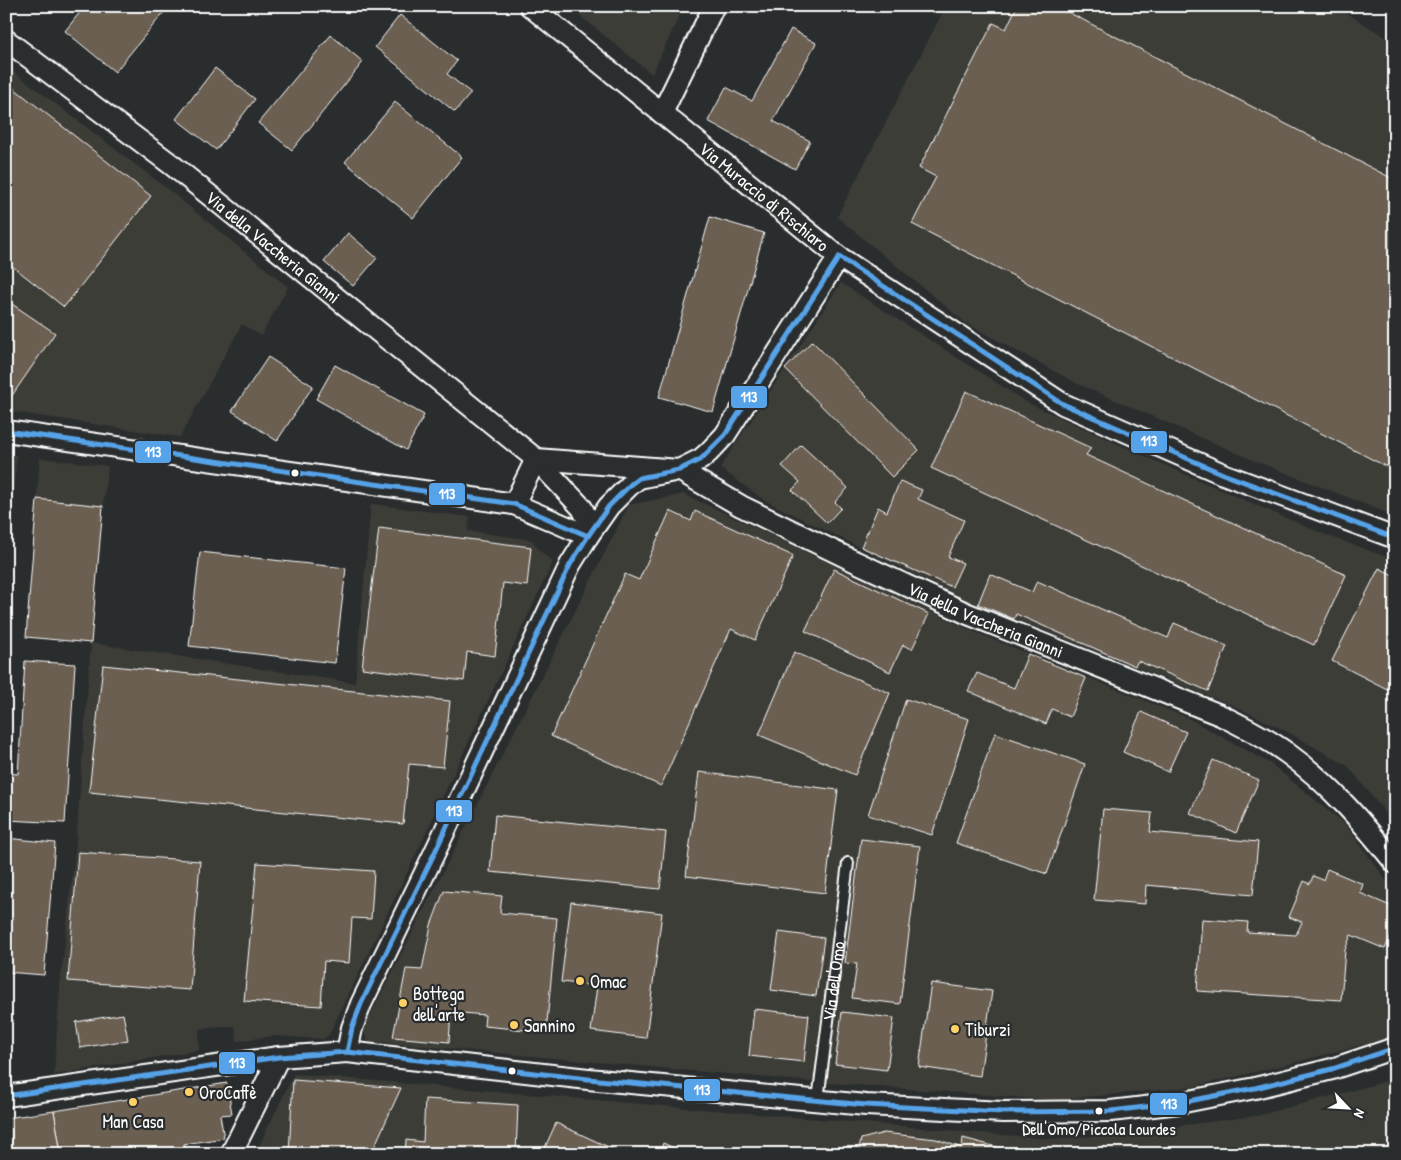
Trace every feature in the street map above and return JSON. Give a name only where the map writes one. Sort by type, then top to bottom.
[{"type":"street","name":"Via Muraccio di Rischiaro","points":[[530,6],[839,257],[1063,404],[1223,474],[1395,538]]},
{"type":"street","points":[[662,113],[714,6]]},
{"type":"street","name":"Via della Vaccheria Gianni","points":[[6,40],[172,165],[536,460],[582,508],[588,520],[588,536]]},
{"type":"street","points":[[347,1052],[352,1028],[361,1004],[570,565],[609,506],[625,488],[639,478],[679,470],[701,459],[725,435],[839,257]]},
{"type":"street","points":[[6,431],[514,504],[588,536]]},
{"type":"street","points":[[514,504],[536,460]]},
{"type":"street","name":"Via della Vaccheria Gianni","points":[[536,460],[679,470],[741,506],[968,614],[1220,714],[1252,730],[1288,753],[1332,791],[1369,831],[1395,863]]},
{"type":"street","points":[[6,1096],[279,1058],[347,1052],[588,1079],[818,1100],[918,1108],[1003,1112],[1062,1112],[1131,1109],[1179,1103],[1264,1086],[1332,1069],[1395,1048]]},
{"type":"street","points":[[231,1154],[279,1058]]},
{"type":"lane","name":"Via dell'Omo","points":[[818,1100],[848,863]]},
{"type":"shaded area","points":[[568,6],[684,6],[652,74]]},
{"type":"shaded area","points":[[946,6],[1335,6],[1395,43],[1395,516],[1253,460],[1076,383],[966,323],[837,217]]},
{"type":"shaded area","points":[[6,66],[170,191],[288,287],[261,336],[242,324],[180,437],[6,411]]},
{"type":"shaded area","points":[[841,283],[1028,403],[1323,534],[1395,560],[1395,825],[1348,766],[1284,730],[1234,706],[967,600],[764,500],[720,468]]},
{"type":"shaded area","points":[[6,453],[17,455],[6,560]]},
{"type":"shaded area","points":[[40,458],[108,466],[91,643],[26,637]]},
{"type":"shaded area","points":[[684,494],[970,630],[1188,718],[1271,764],[1345,824],[1395,892],[1395,1036],[1191,1087],[1054,1100],[803,1081],[368,1041],[363,1030],[629,505]]},
{"type":"shaded area","points":[[371,504],[470,517],[468,531],[532,540],[539,550],[553,562],[329,1035],[323,1039],[274,1036],[237,1041],[235,1026],[199,1029],[199,1050],[54,1075],[60,987],[76,843],[91,643],[355,683]]},
{"type":"shaded area","points":[[294,1074],[1050,1139],[1097,1136],[1256,1116],[1384,1082],[1395,1077],[1395,1154],[255,1154]]},
{"type":"building","points":[[85,6],[169,6],[115,72],[65,31]]},
{"type":"building","points":[[1017,6],[1056,6],[1395,180],[1395,471],[912,224],[936,177],[919,168],[993,23],[1006,29]]},
{"type":"building","points":[[400,15],[457,61],[447,74],[471,93],[455,112],[375,47]]},
{"type":"building","points":[[791,29],[816,43],[773,121],[810,141],[795,169],[708,121],[726,87],[752,101]]},
{"type":"building","points":[[331,35],[363,62],[292,150],[258,123]]},
{"type":"building","points":[[215,68],[255,99],[216,150],[176,119]]},
{"type":"building","points":[[6,82],[151,196],[64,307],[6,261]]},
{"type":"building","points":[[395,102],[462,157],[413,218],[345,162]]},
{"type":"building","points":[[710,217],[764,233],[713,412],[659,397]]},
{"type":"building","points":[[348,233],[377,258],[353,286],[324,262]]},
{"type":"building","points":[[6,300],[55,333],[11,397],[6,394]]},
{"type":"building","points":[[812,341],[919,450],[892,477],[785,369]]},
{"type":"building","points":[[268,357],[313,386],[277,441],[232,411]]},
{"type":"building","points":[[335,365],[424,415],[406,450],[316,399]]},
{"type":"building","points":[[966,391],[1091,448],[1086,455],[1346,575],[1314,645],[931,468]]},
{"type":"building","points":[[801,445],[848,488],[835,502],[841,508],[827,523],[792,490],[800,482],[782,466]]},
{"type":"building","points":[[900,481],[922,490],[918,499],[964,520],[948,557],[963,563],[952,587],[861,547],[878,507],[887,512]]},
{"type":"building","points":[[6,499],[10,499],[6,548]]},
{"type":"building","points":[[37,499],[103,506],[91,643],[26,637]]},
{"type":"building","points":[[670,511],[691,521],[695,511],[793,556],[755,640],[731,629],[661,786],[551,736],[625,574],[639,580]]},
{"type":"building","points":[[379,528],[531,547],[527,586],[503,583],[495,656],[467,652],[464,681],[362,668]]},
{"type":"building","points":[[200,552],[346,568],[335,663],[189,646]]},
{"type":"building","points":[[1379,568],[1395,576],[1395,693],[1332,661]]},
{"type":"building","points":[[834,569],[929,614],[912,649],[903,645],[890,672],[805,631]]},
{"type":"building","points":[[990,574],[1032,592],[1037,581],[1168,638],[1174,623],[1227,646],[1208,691],[1138,661],[1135,666],[1016,614],[1014,619],[978,604]]},
{"type":"building","points":[[794,652],[890,693],[855,775],[759,735]]},
{"type":"building","points":[[1028,654],[1086,678],[1070,717],[1052,709],[1046,724],[968,691],[977,673],[1014,688]]},
{"type":"building","points":[[25,661],[75,664],[65,823],[6,820],[6,773],[18,774]]},
{"type":"building","points":[[103,665],[450,701],[443,767],[409,764],[403,824],[89,792]]},
{"type":"building","points":[[906,699],[969,719],[932,835],[868,815]]},
{"type":"building","points":[[1141,712],[1186,732],[1168,772],[1123,752]]},
{"type":"building","points":[[995,733],[1085,764],[1047,874],[956,843]]},
{"type":"building","points":[[1213,760],[1259,780],[1236,833],[1190,813]]},
{"type":"building","points":[[699,772],[838,790],[825,893],[686,876]]},
{"type":"building","points":[[1103,809],[1152,813],[1150,832],[1258,842],[1253,895],[1146,885],[1145,904],[1094,900]]},
{"type":"building","points":[[495,815],[666,832],[660,889],[490,872]]},
{"type":"building","points":[[6,838],[55,843],[44,975],[6,972]]},
{"type":"building","points":[[861,839],[920,846],[900,1004],[852,998],[857,964],[845,963]]},
{"type":"building","points":[[78,852],[200,861],[190,990],[68,981]]},
{"type":"building","points":[[257,863],[374,871],[371,919],[352,918],[349,963],[324,961],[321,1006],[244,1001]]},
{"type":"building","points":[[1327,869],[1363,884],[1360,893],[1395,908],[1395,926],[1385,949],[1351,935],[1345,950],[1341,1000],[1197,991],[1202,919],[1248,922],[1247,932],[1296,935],[1302,922],[1289,917],[1304,881],[1310,884],[1313,876],[1323,880]]},
{"type":"building","points":[[444,891],[502,896],[500,913],[557,918],[546,1032],[484,1026],[485,1015],[451,1012],[449,1042],[393,1037],[406,969],[422,970],[431,925]]},
{"type":"building","points":[[571,902],[662,913],[646,1038],[591,1031],[597,986],[561,982]]},
{"type":"building","points":[[779,932],[824,938],[816,996],[771,990]]},
{"type":"building","name":"Tiburzi","points":[[931,983],[992,991],[980,1076],[919,1067]]},
{"type":"building","points":[[754,1009],[809,1015],[804,1062],[749,1056]]},
{"type":"building","points":[[842,1012],[894,1018],[887,1070],[835,1064]]},
{"type":"building","points":[[123,1014],[128,1040],[80,1048],[76,1022]]},
{"type":"building","points":[[293,1080],[401,1088],[371,1154],[263,1154],[263,1152],[289,1153]]},
{"type":"building","points":[[227,1083],[232,1114],[220,1115],[224,1138],[184,1144],[186,1154],[61,1154],[54,1111]]},
{"type":"building","points":[[425,1099],[518,1105],[516,1154],[405,1154],[406,1140],[423,1142]]},
{"type":"building","points":[[54,1111],[61,1154],[7,1154],[6,1118]]},
{"type":"building","points":[[556,1123],[615,1150],[613,1154],[542,1154]]},
{"type":"building","points":[[884,1133],[936,1139],[962,1148],[963,1138],[1008,1150],[1007,1154],[858,1154],[861,1139]]},
{"type":"building","points":[[663,1143],[687,1154],[659,1154]]},
{"type":"transit line","name":"113","points":[[347,1052],[352,1028],[361,1004],[570,565],[609,506],[631,484],[639,478],[679,470],[701,459],[725,435],[839,257],[1063,404],[1223,474],[1395,538]]},
{"type":"transit line","name":"113","points":[[6,431],[514,504],[588,536]]},
{"type":"transit line","name":"113","points":[[6,1096],[279,1057],[347,1052],[588,1079],[866,1105],[1003,1112],[1111,1111],[1179,1103],[1255,1088],[1332,1069],[1395,1048]]},
{"type":"place","name":"Omac","points":[[580,981]]},
{"type":"place","name":"Bottega dell'arte","points":[[403,1003]]},
{"type":"place","name":"Sannino","points":[[514,1025]]},
{"type":"place","name":"Tiburzi","points":[[955,1029]]},
{"type":"place","name":"OroCaffè","points":[[189,1092]]},
{"type":"place","name":"Man Casa","points":[[133,1102]]},
{"type":"place","name":"Dell'Omo/Piccola Lourdes","points":[[1099,1111]]}]
